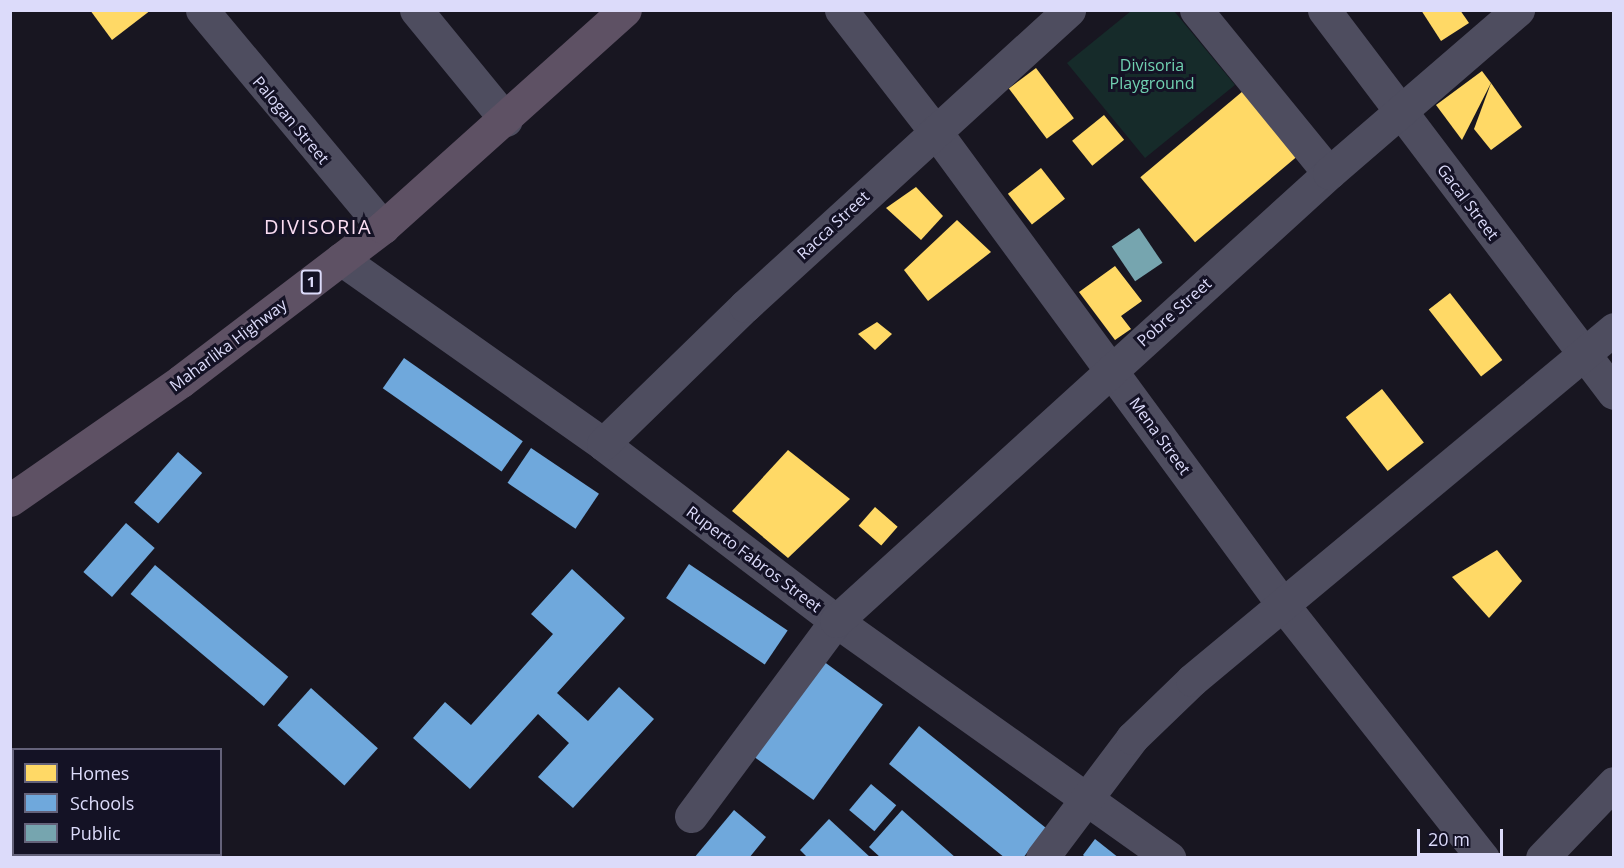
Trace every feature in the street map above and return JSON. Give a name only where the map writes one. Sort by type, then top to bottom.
[{"type":"highway","name":"Maharlika Highway","points":[[10,500],[181,381],[383,227],[506,120],[625,10]]},
{"type":"street","name":"Palogan Street","points":[[202,10],[383,227]]},
{"type":"street","points":[[416,10],[506,120]]},
{"type":"street","name":"Mena Street","points":[[841,10],[935,131],[1283,605],[1483,858]]},
{"type":"street","name":"Racca Street","points":[[603,444],[745,306],[1069,10]]},
{"type":"street","points":[[1196,10],[1329,172]]},
{"type":"street","name":"Gacal Street","points":[[1324,10],[1614,393]]},
{"type":"street","name":"Pobre Street","points":[[692,816],[836,621],[1111,368],[1329,172],[1518,10]]},
{"type":"street","name":"Ruperto Fabros Street","points":[[341,259],[603,444],[836,621],[1169,858]]},
{"type":"street","points":[[1042,858],[1131,738],[1192,680],[1614,329]]},
{"type":"street","points":[[1542,858],[1614,783]]},
{"type":"green space","name":"Divisoria Playground","points":[[1131,11],[1174,11],[1235,85],[1145,158],[1067,63]]},
{"type":"building: Homes","points":[[90,10],[151,10],[112,40]]},
{"type":"building: Homes","points":[[1421,10],[1460,10],[1469,23],[1441,41]]},
{"type":"building: Homes","points":[[1036,68],[1074,118],[1047,139],[1009,88]]},
{"type":"building: Homes","points":[[1482,71],[1491,83],[1462,140],[1436,105]]},
{"type":"building: Homes","points":[[1491,83],[1522,127],[1491,150],[1474,129]]},
{"type":"building: Homes","points":[[1243,91],[1298,156],[1195,242],[1140,177]]},
{"type":"building: Homes","points":[[1104,115],[1124,140],[1092,166],[1072,141]]},
{"type":"building: Homes","points":[[1041,168],[1065,199],[1032,225],[1008,194]]},
{"type":"building: Homes","points":[[916,187],[943,216],[921,240],[886,208]]},
{"type":"building: Homes","points":[[957,220],[991,252],[928,301],[904,270]]},
{"type":"building: Homes","points":[[1115,266],[1142,301],[1121,316],[1131,329],[1115,340],[1079,292]]},
{"type":"building: Homes","points":[[1450,293],[1502,360],[1481,377],[1429,310]]},
{"type":"building: Homes","points":[[877,322],[892,334],[875,350],[858,334]]},
{"type":"building: Homes","points":[[1382,389],[1424,443],[1388,471],[1346,417]]},
{"type":"building: Homes","points":[[788,450],[850,499],[788,558],[732,511]]},
{"type":"building: Homes","points":[[875,507],[898,527],[881,546],[859,526]]},
{"type":"building: Homes","points":[[1497,550],[1522,581],[1489,618],[1452,577]]},
{"type":"building: Schools","points":[[404,358],[523,441],[502,471],[383,388]]},
{"type":"building: Schools","points":[[531,448],[599,494],[575,529],[508,483]]},
{"type":"building: Schools","points":[[178,452],[202,473],[158,524],[134,503]]},
{"type":"building: Schools","points":[[126,523],[155,548],[112,597],[83,572]]},
{"type":"building: Schools","points":[[689,564],[788,631],[765,665],[666,598]]},
{"type":"building: Schools","points":[[155,565],[288,677],[264,706],[131,594]]},
{"type":"building: Schools","points":[[572,569],[625,618],[557,693],[588,721],[619,687],[654,719],[573,808],[538,777],[569,743],[538,714],[470,789],[413,738],[445,702],[471,725],[553,634],[531,614]]},
{"type":"building: Schools","points":[[823,661],[883,704],[814,800],[754,756]]},
{"type":"building: Schools","points":[[311,688],[378,748],[344,785],[278,725]]},
{"type":"building: Schools","points":[[919,726],[1046,828],[1023,858],[1005,858],[889,764]]},
{"type":"building: Schools","points":[[871,784],[896,805],[874,831],[849,810]]},
{"type":"building: Schools","points":[[734,810],[766,837],[749,858],[694,858]]},
{"type":"building: Schools","points":[[902,810],[956,858],[881,858],[869,847]]},
{"type":"building: Schools","points":[[829,819],[871,858],[808,858],[800,850]]},
{"type":"building: Schools","points":[[1095,839],[1119,858],[1086,858],[1083,855]]},
{"type":"building: Public","points":[[1139,228],[1162,263],[1135,281],[1112,246]]},
{"type":"district","name":"DIVISORIA","points":[[318,226]]}]
